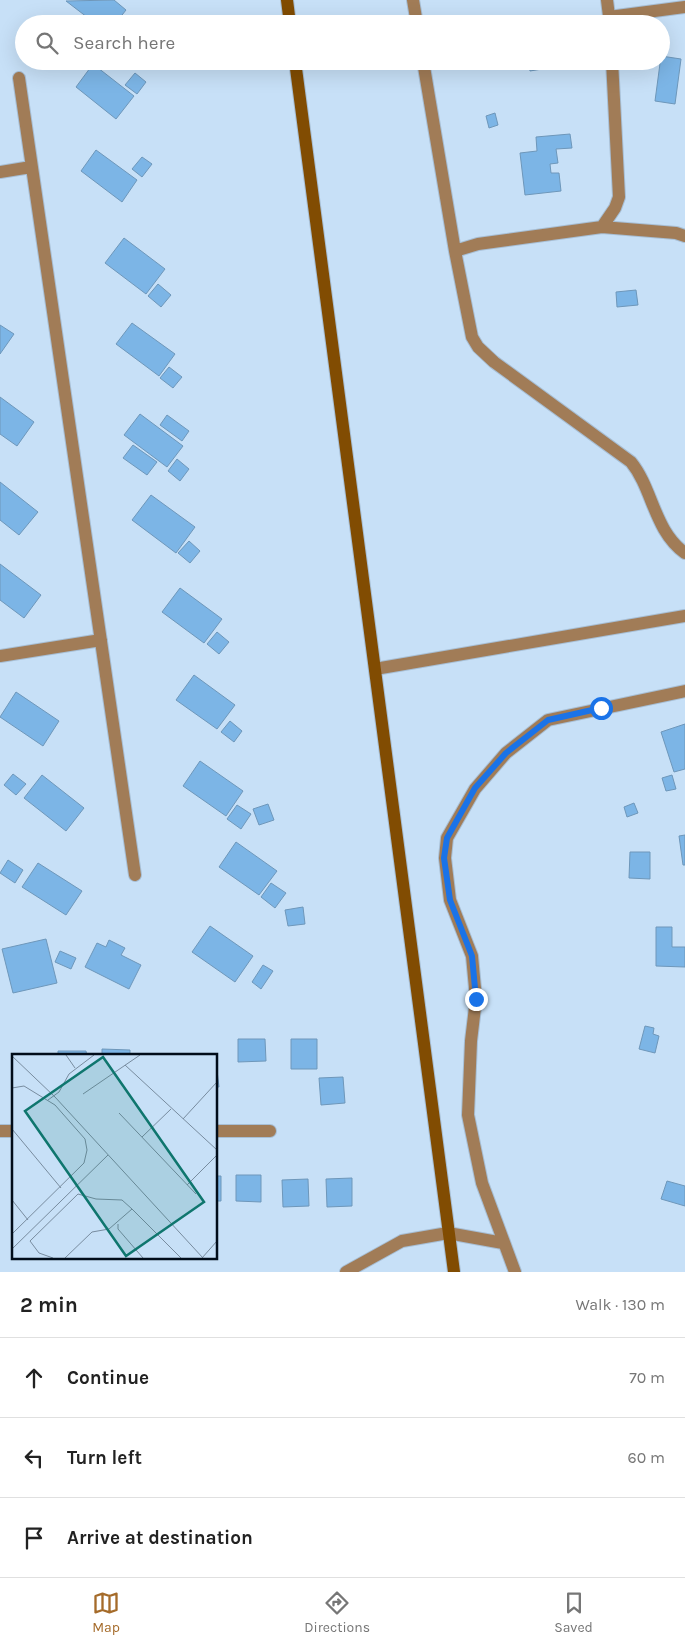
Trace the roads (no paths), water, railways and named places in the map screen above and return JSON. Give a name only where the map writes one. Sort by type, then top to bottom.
[{"type":"main road","points":[[287,0],[289,15]]},
{"type":"main road","points":[[296,70],[454,1272]]},
{"type":"street","points":[[413,0],[416,15]]},
{"type":"street","points":[[607,0],[608,15]]},
{"type":"street","points":[[638,15],[685,7]]},
{"type":"street","points":[[425,70],[455,251],[472,337],[478,347],[494,362],[631,462],[640,474],[665,533],[685,553]]},
{"type":"street","points":[[602,227],[615,208],[619,197],[612,70]]},
{"type":"street","points":[[19,78],[135,875]]},
{"type":"street","points":[[0,172],[31,166]]},
{"type":"street","points":[[455,251],[478,244],[602,227],[676,233],[685,236]]},
{"type":"street","points":[[375,669],[685,616]]},
{"type":"street","points":[[0,656],[101,640]]},
{"type":"street","points":[[515,1272],[482,1183],[468,1115],[471,1041],[476,999],[472,956],[450,900],[444,858],[447,838],[481,781],[506,753],[548,720],[685,691]]},
{"type":"street","points":[[218,1131],[270,1131]]},
{"type":"street","points":[[346,1272],[402,1242],[448,1233],[503,1243]]}]
